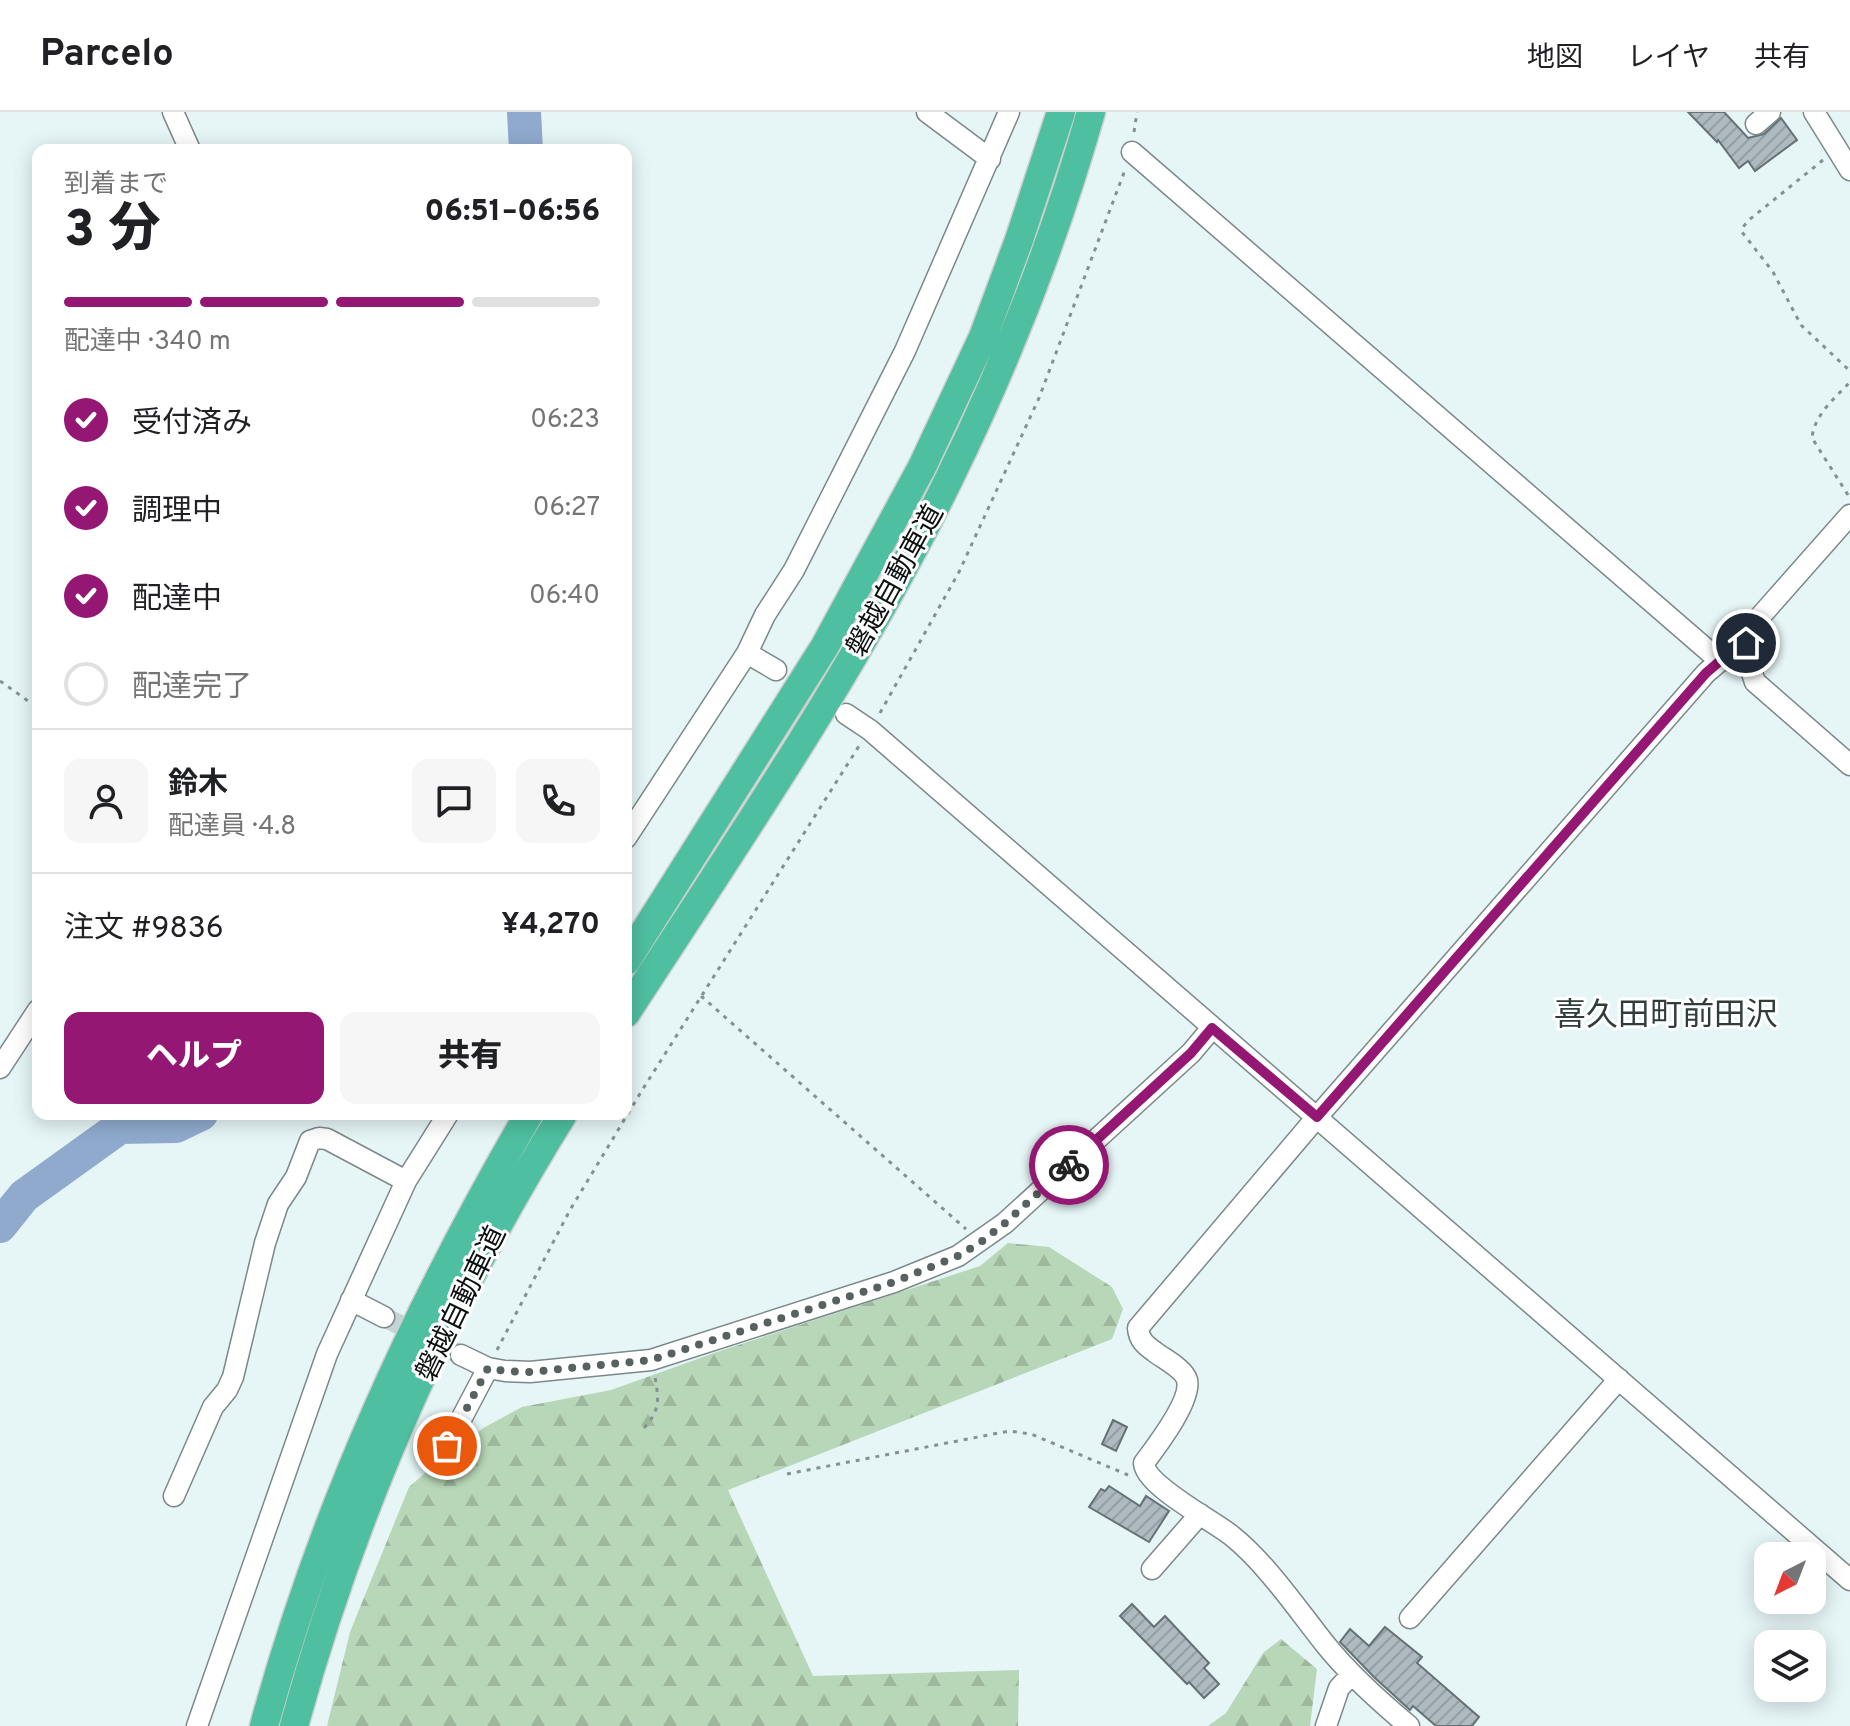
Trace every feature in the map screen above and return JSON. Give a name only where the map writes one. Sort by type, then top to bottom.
[{"type":"highway","name":"磐越自動車道","points":[[632,952],[825,646],[922,467],[983,337],[1061,112]]},
{"type":"highway","name":"磐越自動車道","points":[[632,1004],[800,743],[905,564],[949,479],[1008,348],[1048,248],[1091,112]]},
{"type":"highway","name":"磐越自動車道","points":[[264,1726],[315,1558],[354,1459],[417,1318],[480,1198],[526,1120]]},
{"type":"highway","name":"磐越自動車道","points":[[294,1726],[340,1574],[379,1471],[443,1332],[504,1214],[559,1120]]},
{"type":"street","points":[[173,112],[187,144]]},
{"type":"street","points":[[927,112],[990,159]]},
{"type":"street","points":[[632,829],[747,653],[765,615],[794,570],[905,351],[1009,112]]},
{"type":"street","points":[[1814,112],[1850,170]]},
{"type":"street","points":[[1132,152],[1720,661]]},
{"type":"street","points":[[1850,515],[1758,619],[1746,643],[1746,655],[1755,682],[1850,765]]},
{"type":"street","points":[[747,653],[776,670]]},
{"type":"street","points":[[1409,1726],[1352,1674],[1276,1581],[1234,1537],[1147,1474],[1144,1463],[1178,1410],[1188,1385],[1182,1372],[1142,1343],[1138,1328],[1317,1117],[1706,673],[1720,661],[1746,655]]},
{"type":"street","points":[[846,714],[870,730],[1850,1580]]},
{"type":"street","points":[[0,1068],[32,1019]]},
{"type":"street","points":[[461,1355],[488,1368],[530,1372],[651,1360],[894,1282],[958,1256],[1005,1223],[1191,1053],[1212,1028]]},
{"type":"street","points":[[197,1726],[327,1354],[406,1181],[444,1120]]},
{"type":"street","points":[[174,1496],[213,1407],[233,1377],[265,1243],[278,1204],[296,1177],[310,1141],[327,1139],[406,1181]]},
{"type":"street","points":[[351,1300],[384,1317]]},
{"type":"street","points":[[447,1446],[488,1368]]},
{"type":"street","points":[[1410,1618],[1619,1379]]},
{"type":"street","points":[[1152,1569],[1200,1514]]},
{"type":"street","points":[[1326,1726],[1339,1688],[1352,1674]]},
{"type":"path","points":[[632,1109],[870,730],[959,572],[1039,398],[1111,212],[1132,152],[1137,112]]},
{"type":"path","points":[[1837,149],[1749,220],[1742,232],[1773,272],[1801,325],[1850,371]]},
{"type":"path","points":[[1850,382],[1822,412],[1812,438],[1850,498]]},
{"type":"path","points":[[0,681],[32,704]]},
{"type":"path","points":[[701,996],[981,1242]]},
{"type":"path","points":[[488,1368],[570,1210],[625,1120]]},
{"type":"path","points":[[644,1428],[657,1413],[658,1393],[651,1360]]},
{"type":"path","points":[[787,1474],[1009,1431],[1031,1434],[1131,1476],[1147,1474]]},
{"type":"green space","points":[[1008,1243],[1049,1247],[1112,1287],[1123,1309],[1112,1339],[728,1490],[813,1676],[1019,1670],[1018,1726],[327,1726],[350,1632],[409,1487],[485,1427],[522,1407],[611,1390],[980,1266]]},
{"type":"green space","points":[[1281,1639],[1317,1669],[1310,1726],[1208,1726],[1226,1713],[1263,1653]]},
{"type":"building","points":[[1688,112],[1724,112],[1748,138],[1764,134],[1781,118],[1797,140],[1755,171],[1748,161],[1739,168],[1718,140]]},
{"type":"building","points":[[1113,1420],[1127,1427],[1116,1451],[1102,1444]]},
{"type":"building","points":[[1109,1486],[1140,1506],[1146,1496],[1169,1511],[1149,1542],[1089,1507],[1101,1489],[1105,1491]]},
{"type":"building","points":[[1132,1604],[1154,1627],[1165,1616],[1209,1663],[1204,1668],[1219,1684],[1204,1698],[1120,1616]]},
{"type":"building","points":[[1385,1627],[1422,1657],[1417,1663],[1479,1717],[1472,1726],[1436,1726],[1413,1706],[1410,1710],[1340,1642],[1350,1629],[1369,1646]]},
{"type":"waterway","points":[[524,112],[526,144]]},
{"type":"waterway","points":[[0,1226],[24,1196],[120,1127],[176,1126],[188,1120]]},
{"type":"tunnel","points":[[384,1317],[461,1355]]},
{"type":"way so far","points":[[447,1446],[488,1368],[530,1372],[651,1360],[894,1282],[958,1256],[981,1242],[1069,1165]]},
{"type":"district","name":"喜久田町前田沢","points":[[1666,1014]]},
{"type":"route","points":[[1069,1165],[1191,1053],[1212,1028],[1317,1117],[1706,673],[1720,661],[1746,655],[1746,643]]}]
